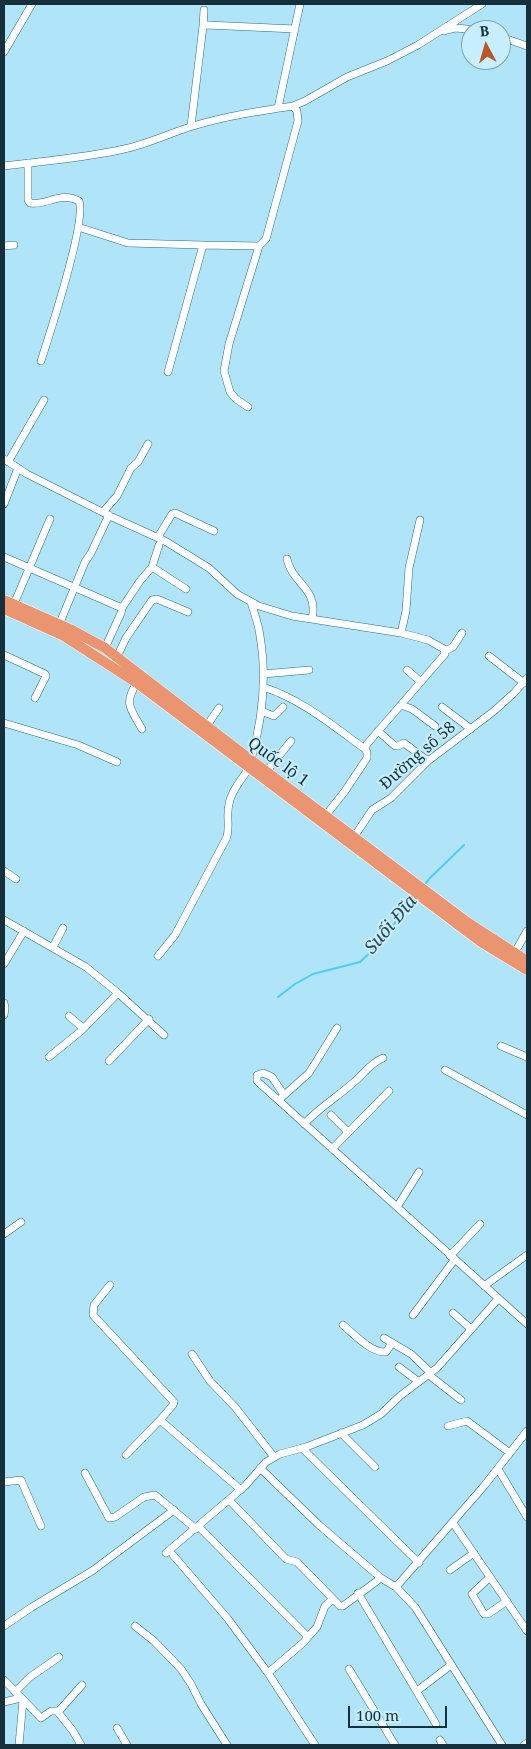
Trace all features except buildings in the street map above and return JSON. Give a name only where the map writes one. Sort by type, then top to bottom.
[{"type":"highway","name":"Quốc lộ 1","points":[[9,602],[60,624],[105,648],[250,764],[266,772],[326,815],[414,887]]},
{"type":"highway","name":"Quốc lộ 1","points":[[4,609],[64,636],[136,683],[250,764],[426,896],[493,950],[527,970]]},
{"type":"highway","name":"Quốc lộ 1","points":[[426,896],[527,961]]},
{"type":"street","points":[[4,52],[32,4]]},
{"type":"street","points":[[278,108],[300,4]]},
{"type":"street","points":[[4,166],[124,149],[145,144],[191,126],[233,115],[293,106],[347,77],[394,57],[482,4]]},
{"type":"street","points":[[191,126],[204,10]]},
{"type":"street","points":[[203,26],[295,29]]},
{"type":"street","points":[[440,31],[461,28]]},
{"type":"street","points":[[511,40],[527,46]]},
{"type":"street","points":[[248,407],[236,400],[230,392],[224,371],[229,344],[259,246],[267,236],[298,121],[297,112],[293,106]]},
{"type":"street","points":[[28,163],[28,200],[30,203],[74,198],[79,201],[80,205],[78,227],[41,362]]},
{"type":"street","points":[[78,227],[128,243],[259,246]]},
{"type":"street","points":[[4,246],[14,245]]},
{"type":"street","points":[[168,372],[203,245]]},
{"type":"street","points":[[44,400],[6,461],[106,514],[158,537],[209,568],[227,586],[251,602],[273,611],[400,633],[428,640],[445,651]]},
{"type":"street","points":[[60,624],[85,562],[92,553],[106,514],[131,468],[138,462],[148,444]]},
{"type":"street","points":[[4,504],[18,468]]},
{"type":"street","points":[[158,537],[172,514],[214,531]]},
{"type":"street","points":[[9,602],[29,568],[50,519]]},
{"type":"street","points":[[400,633],[406,610],[409,568],[420,520]]},
{"type":"street","points":[[105,648],[122,608],[152,567],[158,545]]},
{"type":"street","points":[[4,557],[122,608]]},
{"type":"street","points":[[286,558],[288,567],[302,582],[313,601],[312,619]]},
{"type":"street","points":[[152,567],[186,589]]},
{"type":"street","points":[[117,657],[126,638],[152,600],[157,598],[188,612]]},
{"type":"street","points":[[158,956],[175,935],[227,837],[230,827],[228,809],[230,798],[250,764],[258,735],[263,674],[260,636],[251,602]]},
{"type":"street","points":[[364,748],[445,654],[445,651],[453,647],[462,633]]},
{"type":"street","points":[[4,655],[45,674],[44,682],[35,698]]},
{"type":"street","points":[[489,656],[526,680]]},
{"type":"street","points":[[263,674],[309,670]]},
{"type":"street","points":[[407,670],[421,682]]},
{"type":"street","name":"Đường số 58","points":[[354,837],[372,810],[395,795],[428,761],[494,711],[526,680]]},
{"type":"street","points":[[136,683],[129,700],[142,729]]},
{"type":"street","points":[[263,687],[282,694],[307,708],[367,752],[367,758],[326,815]]},
{"type":"street","points":[[401,705],[412,708],[435,726]]},
{"type":"street","points":[[261,711],[274,716],[283,707]]},
{"type":"street","points":[[442,707],[471,729]]},
{"type":"street","points":[[206,727],[219,708]]},
{"type":"street","points":[[4,722],[78,745],[117,762]]},
{"type":"street","points":[[378,731],[395,746],[404,743],[428,761]]},
{"type":"street","points":[[266,772],[291,741]]},
{"type":"street","points":[[4,871],[16,879]]},
{"type":"street","points":[[4,920],[86,967],[164,1035]]},
{"type":"street","points":[[53,947],[63,928]]},
{"type":"street","points":[[4,964],[24,931]]},
{"type":"street","points":[[514,954],[527,931]]},
{"type":"street","points":[[49,1057],[84,1028],[118,993]]},
{"type":"street","points":[[4,1003],[4,1015]]},
{"type":"street","points":[[69,1016],[84,1028]]},
{"type":"street","points":[[109,1061],[149,1020]]},
{"type":"street","points":[[337,1028],[309,1073],[281,1098],[304,1124],[527,1324]]},
{"type":"street","points":[[501,1046],[527,1057]]},
{"type":"street","points":[[304,1124],[317,1111],[351,1085],[375,1061],[382,1058]]},
{"type":"street","points":[[445,1070],[527,1115]]},
{"type":"street","points":[[332,1149],[389,1090]]},
{"type":"street","points":[[330,1116],[348,1132]]},
{"type":"street","points":[[396,1207],[419,1172]]},
{"type":"street","points":[[4,1234],[21,1222]]},
{"type":"street","points":[[413,1315],[453,1258],[480,1224]]},
{"type":"street","points":[[484,1286],[527,1255]]},
{"type":"street","points":[[110,1285],[94,1305],[93,1315],[174,1402],[173,1406],[126,1456]]},
{"type":"street","points":[[315,1745],[268,1673],[228,1619],[170,1554],[241,1490],[260,1468],[274,1457],[302,1448],[374,1419],[430,1374],[498,1298]]},
{"type":"street","points":[[453,1313],[471,1328]]},
{"type":"street","points":[[342,1326],[381,1352],[386,1352],[392,1343]]},
{"type":"street","points":[[384,1338],[411,1354],[430,1374],[461,1400]]},
{"type":"street","points":[[192,1354],[210,1381],[235,1406],[274,1457]]},
{"type":"street","points":[[399,1366],[418,1382]]},
{"type":"street","points":[[160,1420],[241,1490]]},
{"type":"street","points":[[448,1426],[466,1421],[510,1453]]},
{"type":"street","points":[[396,1587],[453,1523],[527,1431]]},
{"type":"street","points":[[341,1433],[375,1466]]},
{"type":"street","points":[[302,1448],[418,1563]]},
{"type":"street","points":[[260,1468],[319,1525],[381,1578],[396,1587],[415,1607],[502,1745]]},
{"type":"street","points":[[498,1469],[527,1517]]},
{"type":"street","points":[[85,1473],[109,1518],[115,1517],[134,1503],[151,1494],[158,1496],[197,1528],[308,1636]]},
{"type":"street","points":[[4,1482],[20,1480],[41,1526]]},
{"type":"street","points":[[229,1500],[286,1558],[297,1562],[338,1604],[343,1606],[358,1593],[381,1578]]},
{"type":"street","points":[[4,1626],[32,1607],[92,1572],[174,1510]]},
{"type":"street","points":[[453,1523],[527,1631]]},
{"type":"street","points":[[450,1570],[474,1553]]},
{"type":"street","points":[[490,1576],[472,1594],[484,1614],[488,1614],[507,1601]]},
{"type":"street","points":[[358,1593],[436,1724]]},
{"type":"street","points":[[268,1673],[304,1642],[317,1627],[325,1606],[333,1599]]},
{"type":"street","points":[[135,1626],[162,1648],[181,1669],[192,1684],[201,1704],[227,1745]]},
{"type":"street","points":[[15,1692],[30,1677],[59,1657]]},
{"type":"street","points":[[417,1691],[451,1665]]},
{"type":"street","points":[[349,1669],[395,1745]]},
{"type":"street","points":[[4,1680],[41,1718],[51,1711],[58,1712],[81,1745]]},
{"type":"street","points":[[58,1712],[82,1685]]},
{"type":"street","points":[[4,1702],[22,1699]]},
{"type":"street","points":[[19,1745],[22,1699]]},
{"type":"street","points":[[118,1728],[127,1745]]},
{"type":"waterway","name":"Suối Đĩa","points":[[424,886],[464,845]]},
{"type":"waterway","name":"Suối Đĩa","points":[[278,997],[295,984],[313,974],[360,962],[375,948],[415,898]]}]
